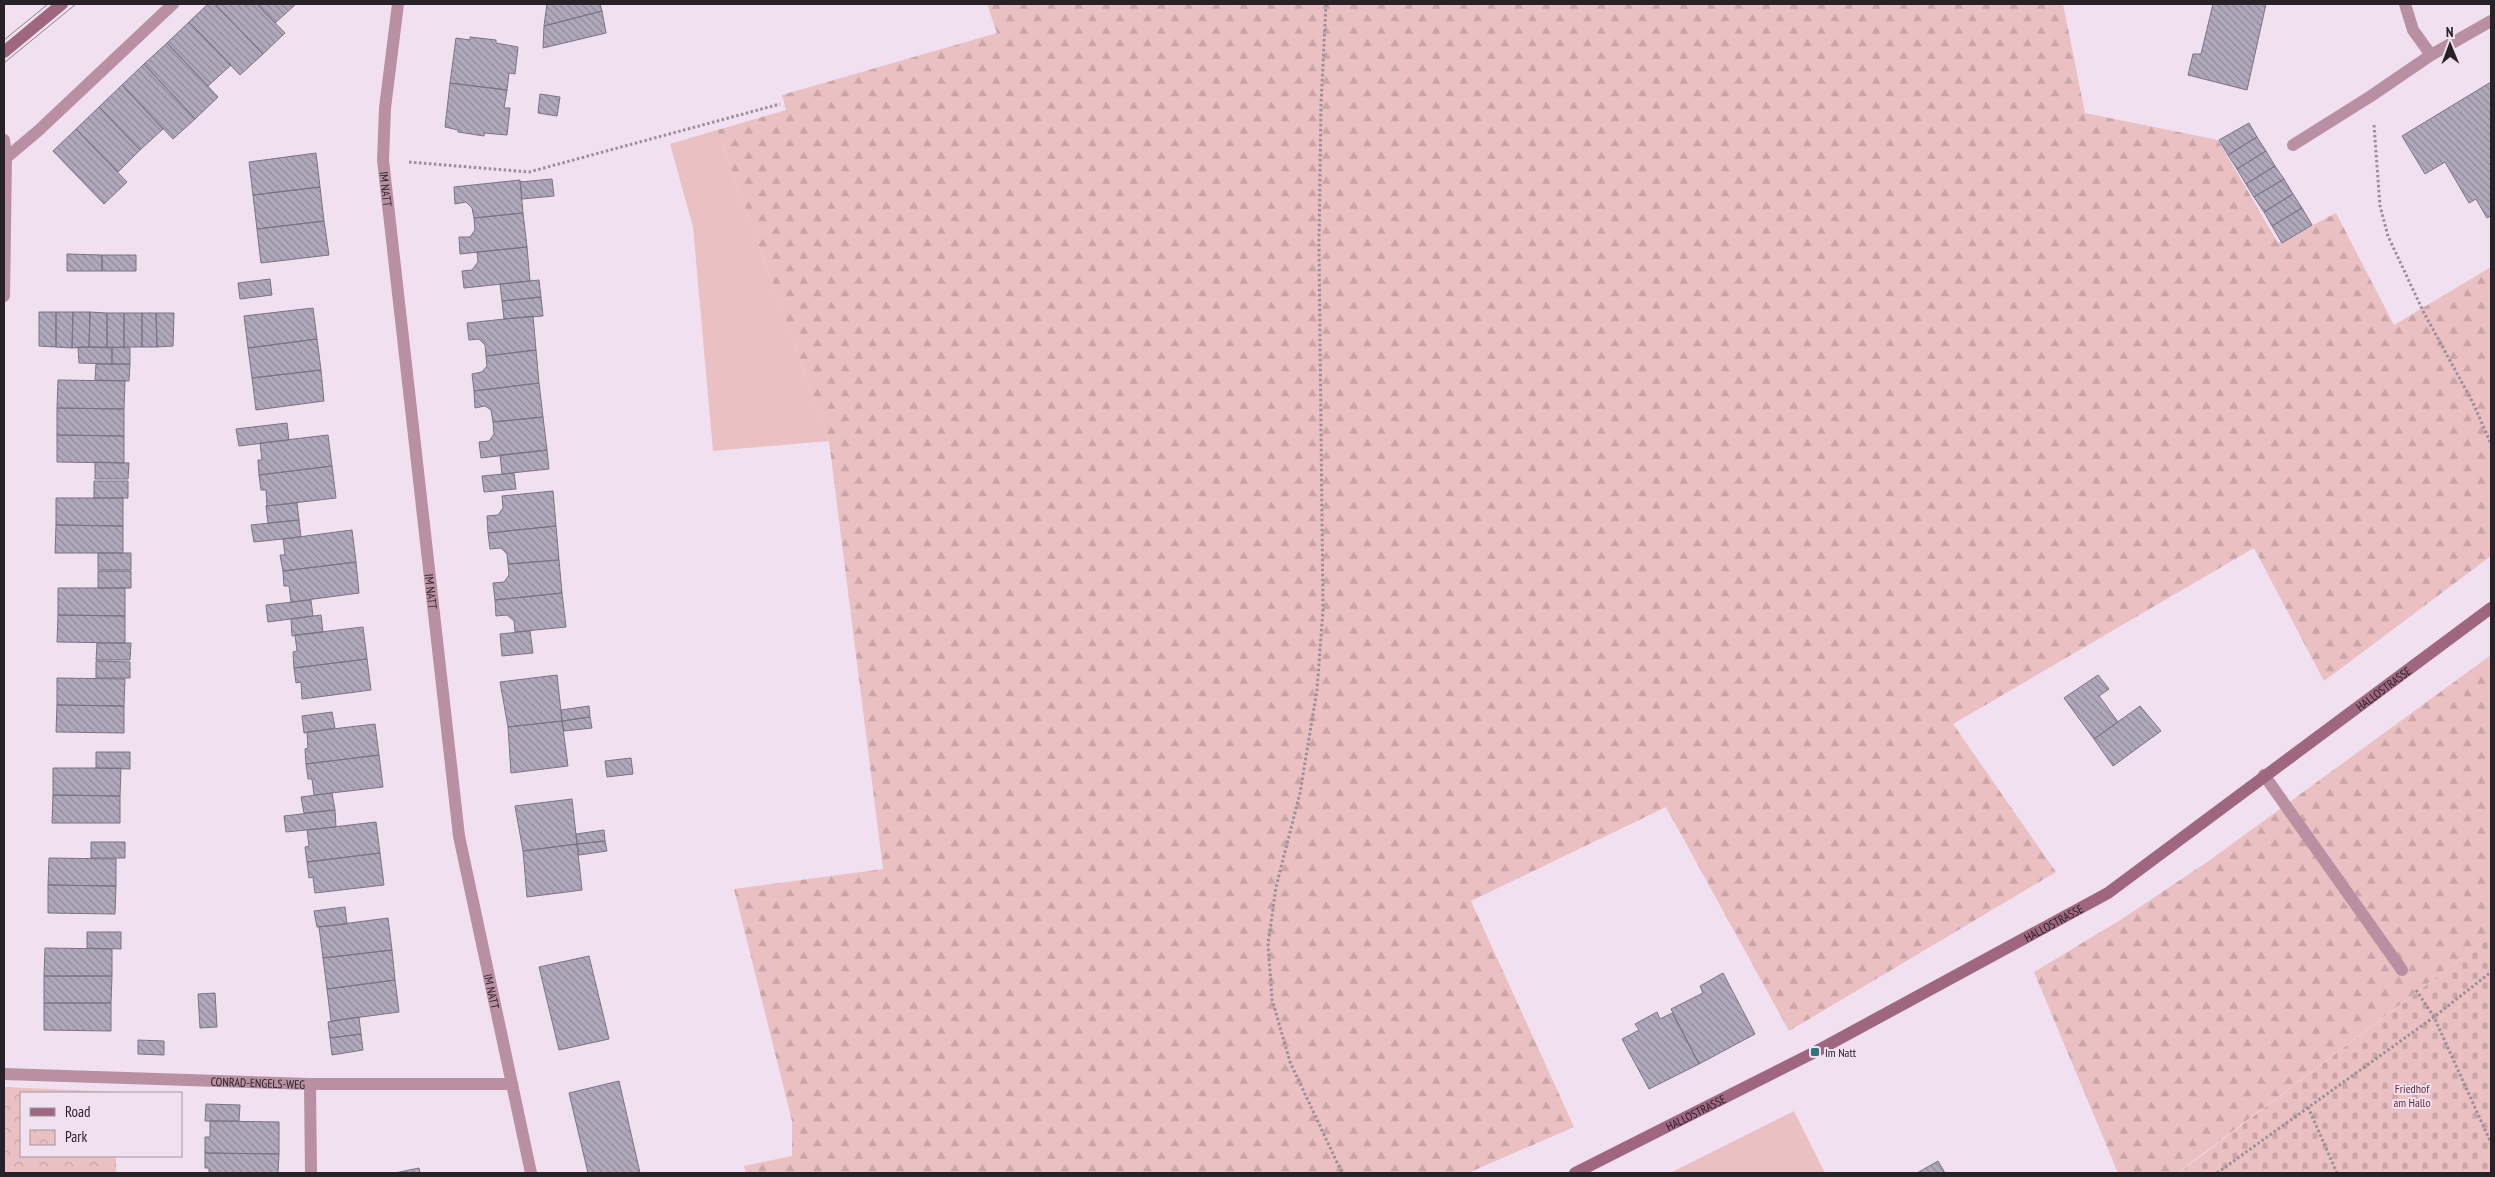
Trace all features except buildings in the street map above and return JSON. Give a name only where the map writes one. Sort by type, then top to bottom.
[{"type":"main road","points":[[4,52],[62,4]]},
{"type":"main road","name":"HALLOSTRASSE","points":[[1575,1173],[1816,1052],[2108,893],[2264,775],[2491,608]]},
{"type":"street","points":[[6,158],[38,131],[173,4]]},
{"type":"street","name":"IM NATT","points":[[398,4],[385,108],[383,160],[459,836],[532,1173]]},
{"type":"street","points":[[2406,4],[2413,30],[2431,54]]},
{"type":"street","points":[[2293,145],[2371,96],[2431,54],[2491,21]]},
{"type":"street","points":[[4,140],[6,158],[4,296]]},
{"type":"street","points":[[2264,775],[2402,970]]},
{"type":"street","name":"CONRAD-ENGELS-WEG","points":[[4,1074],[310,1084],[512,1084]]},
{"type":"street","points":[[310,1084],[311,1173]]},
{"type":"path","points":[[1326,4],[1321,105],[1319,245],[1323,610],[1317,690],[1302,784],[1276,887],[1268,944],[1272,1000],[1290,1062],[1342,1173]]},
{"type":"path","points":[[383,160],[529,172],[780,104]]},
{"type":"path","points":[[2375,142],[2380,206],[2388,236],[2422,311],[2473,403],[2491,444]]},
{"type":"path","points":[[2402,970],[2434,1017],[2491,1143]]},
{"type":"path","points":[[2217,1173],[2217,1171],[2434,1017],[2491,972]]},
{"type":"path","points":[[2308,1107],[2337,1173]]},
{"type":"green space","points":[[987,4],[2063,4],[2085,113],[2218,140],[2278,243],[2336,213],[2394,325],[2491,267],[2491,556],[2324,681],[2254,548],[1953,724],[2056,872],[1789,1031],[1666,807],[1471,901],[1574,1127],[1468,1173],[746,1173],[744,1166],[792,1156],[792,1121],[734,889],[883,869],[829,441],[717,130],[786,110],[782,95],[997,33]]},
{"type":"green space","points":[[717,130],[829,441],[713,451],[693,227],[670,144]]},
{"type":"green space","points":[[2491,655],[2491,936],[2180,1171],[2181,1173],[2118,1173],[2034,972],[2122,919],[2210,860]]},
{"type":"green space","name":"Friedhof am Hallo","points":[[2491,936],[2491,1173],[2180,1172]]},
{"type":"green space","points":[[4,1087],[117,1092],[20,1092],[20,1157],[116,1157],[116,1173],[4,1173]]},
{"type":"green space","points":[[1794,1111],[1825,1173],[1670,1173]]},
{"type":"tram line","points":[[4,40],[48,4]]},
{"type":"tram line","points":[[4,63],[76,4]]},
{"type":"place","name":"Im Natt","points":[[1815,1052]]}]
